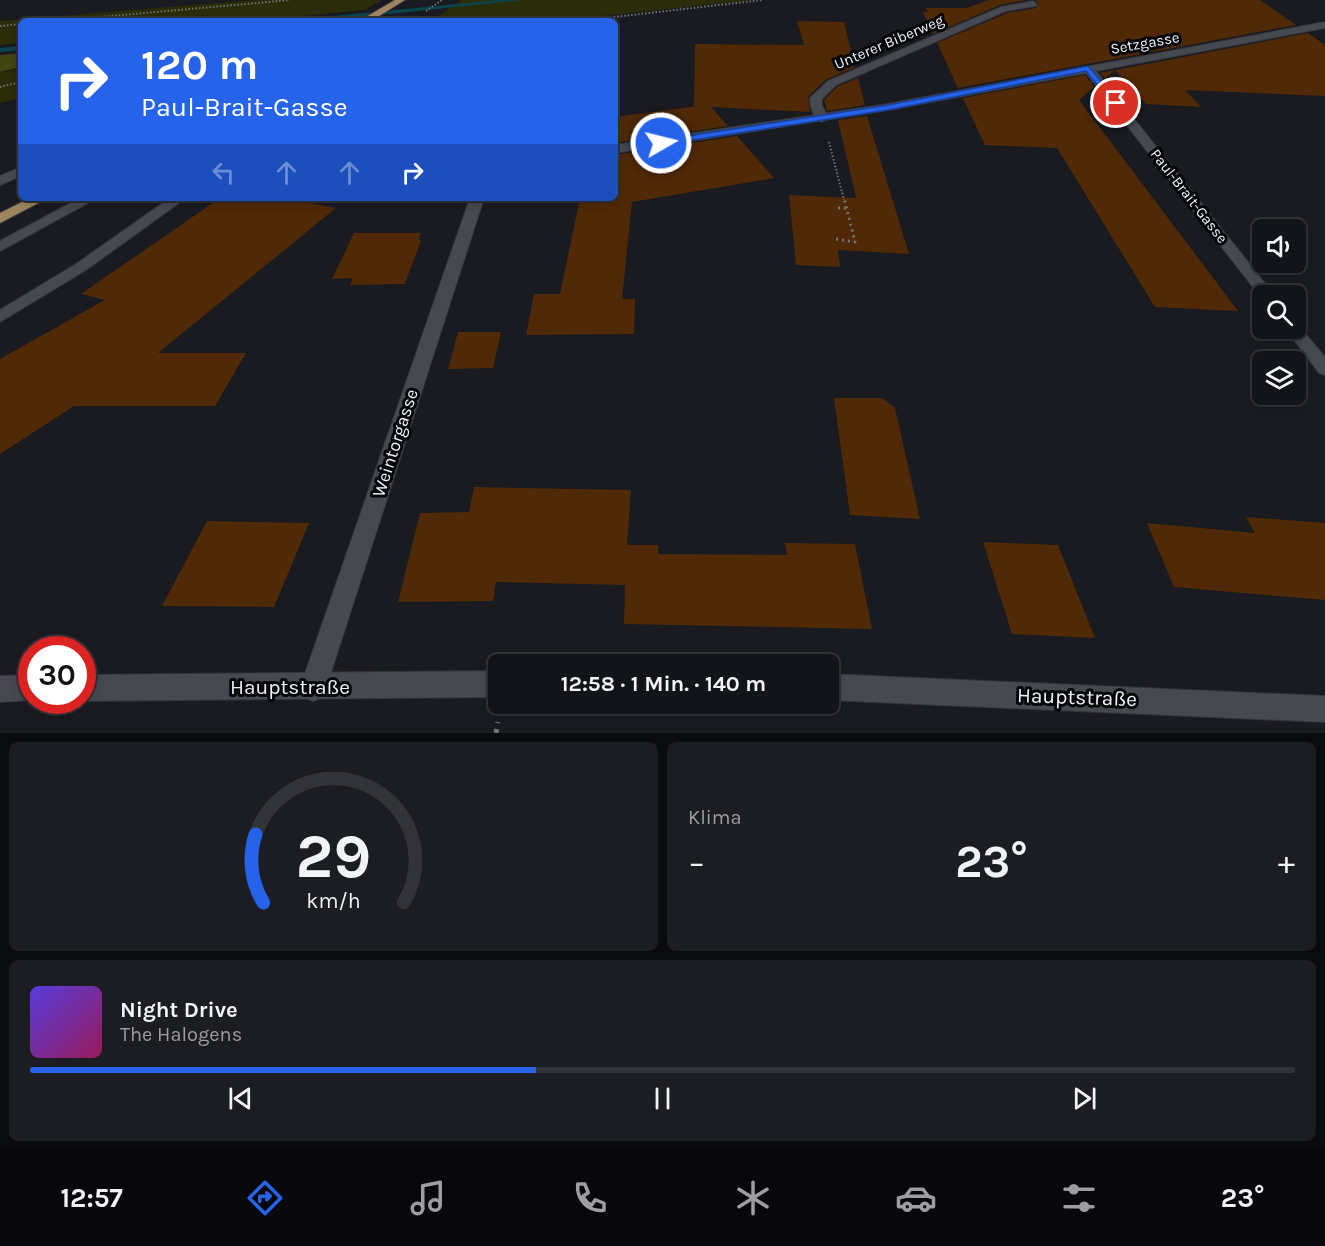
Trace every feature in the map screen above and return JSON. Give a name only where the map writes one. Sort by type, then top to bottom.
[{"type":"main road","points":[[369,18],[400,0]]},
{"type":"main road","points":[[0,219],[35,201]]},
{"type":"street","name":"Unterer Biberweg","points":[[822,118],[816,105],[816,98],[832,83],[1005,9],[1033,4]]},
{"type":"street","name":"Setzgasse","points":[[618,149],[822,118],[1325,25]]},
{"type":"street","name":"Paul-Brait-Gasse","points":[[1088,68],[1258,285]]},
{"type":"street","points":[[0,181],[18,172]]},
{"type":"street","points":[[0,247],[84,201]]},
{"type":"street","points":[[0,317],[81,267],[174,201]]},
{"type":"street","name":"Weintorgasse","points":[[313,688],[476,201]]},
{"type":"street","points":[[1302,339],[1325,369]]},
{"type":"street","name":"Hauptstraße","points":[[96,688],[313,688],[488,684]]},
{"type":"street","name":"Hauptstraße","points":[[839,687],[1282,706],[1325,710]]},
{"type":"street","points":[[0,688],[18,688]]},
{"type":"path","points":[[89,18],[290,0]]},
{"type":"path","points":[[605,18],[763,0]]},
{"type":"path","points":[[0,26],[18,24]]},
{"type":"path","points":[[0,87],[18,83]]},
{"type":"path","points":[[822,118],[855,242],[836,239]]},
{"type":"path","points":[[838,207],[846,208]]},
{"type":"green space","points":[[255,0],[381,0],[365,10],[280,18],[36,18]]},
{"type":"green space","points":[[462,0],[755,0],[584,18],[435,18]]},
{"type":"green space","points":[[18,20],[18,43],[0,45],[0,21]]},
{"type":"green space","points":[[18,53],[18,68],[0,72],[0,55]]},
{"type":"green space","points":[[18,69],[18,99],[0,103],[0,73]]},
{"type":"building","points":[[989,0],[1026,0],[1000,5],[933,34],[923,12],[928,12],[925,8],[967,8]]},
{"type":"building","points":[[1035,0],[1260,0],[1296,25],[958,88],[937,43],[1007,13],[1036,8],[1039,3]]},
{"type":"building","points":[[797,21],[844,22],[855,67],[827,79],[808,96],[810,112],[711,107],[728,126],[618,143],[618,117],[698,106],[694,106],[695,44],[804,45]]},
{"type":"building","points":[[1308,33],[1325,45],[1325,96],[1185,90],[1201,107],[1146,104],[1115,70]]},
{"type":"building","points":[[1115,70],[1105,78],[1100,73]]},
{"type":"building","points":[[1085,75],[1094,87],[1079,100],[1238,311],[1155,307],[1057,148],[985,145],[963,98]]},
{"type":"building","points":[[858,78],[865,105],[827,111],[824,100],[837,87]]},
{"type":"building","points":[[867,116],[909,254],[838,250],[840,267],[796,265],[789,195],[856,198],[838,120]]},
{"type":"building","points":[[737,136],[774,178],[632,202],[622,299],[635,299],[634,334],[526,335],[534,294],[560,294],[579,201],[618,201],[618,155]]},
{"type":"building","points":[[216,201],[299,201],[336,208],[158,353],[246,353],[215,406],[74,406],[0,454],[0,359],[105,300],[81,294]]},
{"type":"building","points":[[354,233],[421,233],[418,240],[421,240],[405,284],[350,285],[353,278],[332,279]]},
{"type":"building","points":[[458,332],[501,332],[493,368],[448,369]]},
{"type":"building","points":[[834,398],[882,398],[895,408],[920,519],[850,515]]},
{"type":"building","points":[[474,487],[631,490],[627,545],[658,545],[658,554],[787,555],[785,543],[855,544],[872,629],[624,624],[625,585],[496,582],[493,601],[398,602],[420,513],[469,512]]},
{"type":"building","points":[[1246,517],[1325,523],[1325,600],[1174,587],[1147,523],[1255,533]]},
{"type":"building","points":[[207,521],[309,523],[274,607],[162,606]]},
{"type":"building","points":[[983,542],[1058,545],[1095,638],[1012,634]]},
{"type":"waterway","points":[[332,18],[519,0]]},
{"type":"waterway","points":[[0,50],[18,48]]},
{"type":"route","points":[[661,143],[888,107],[1088,68],[1116,103]]}]
